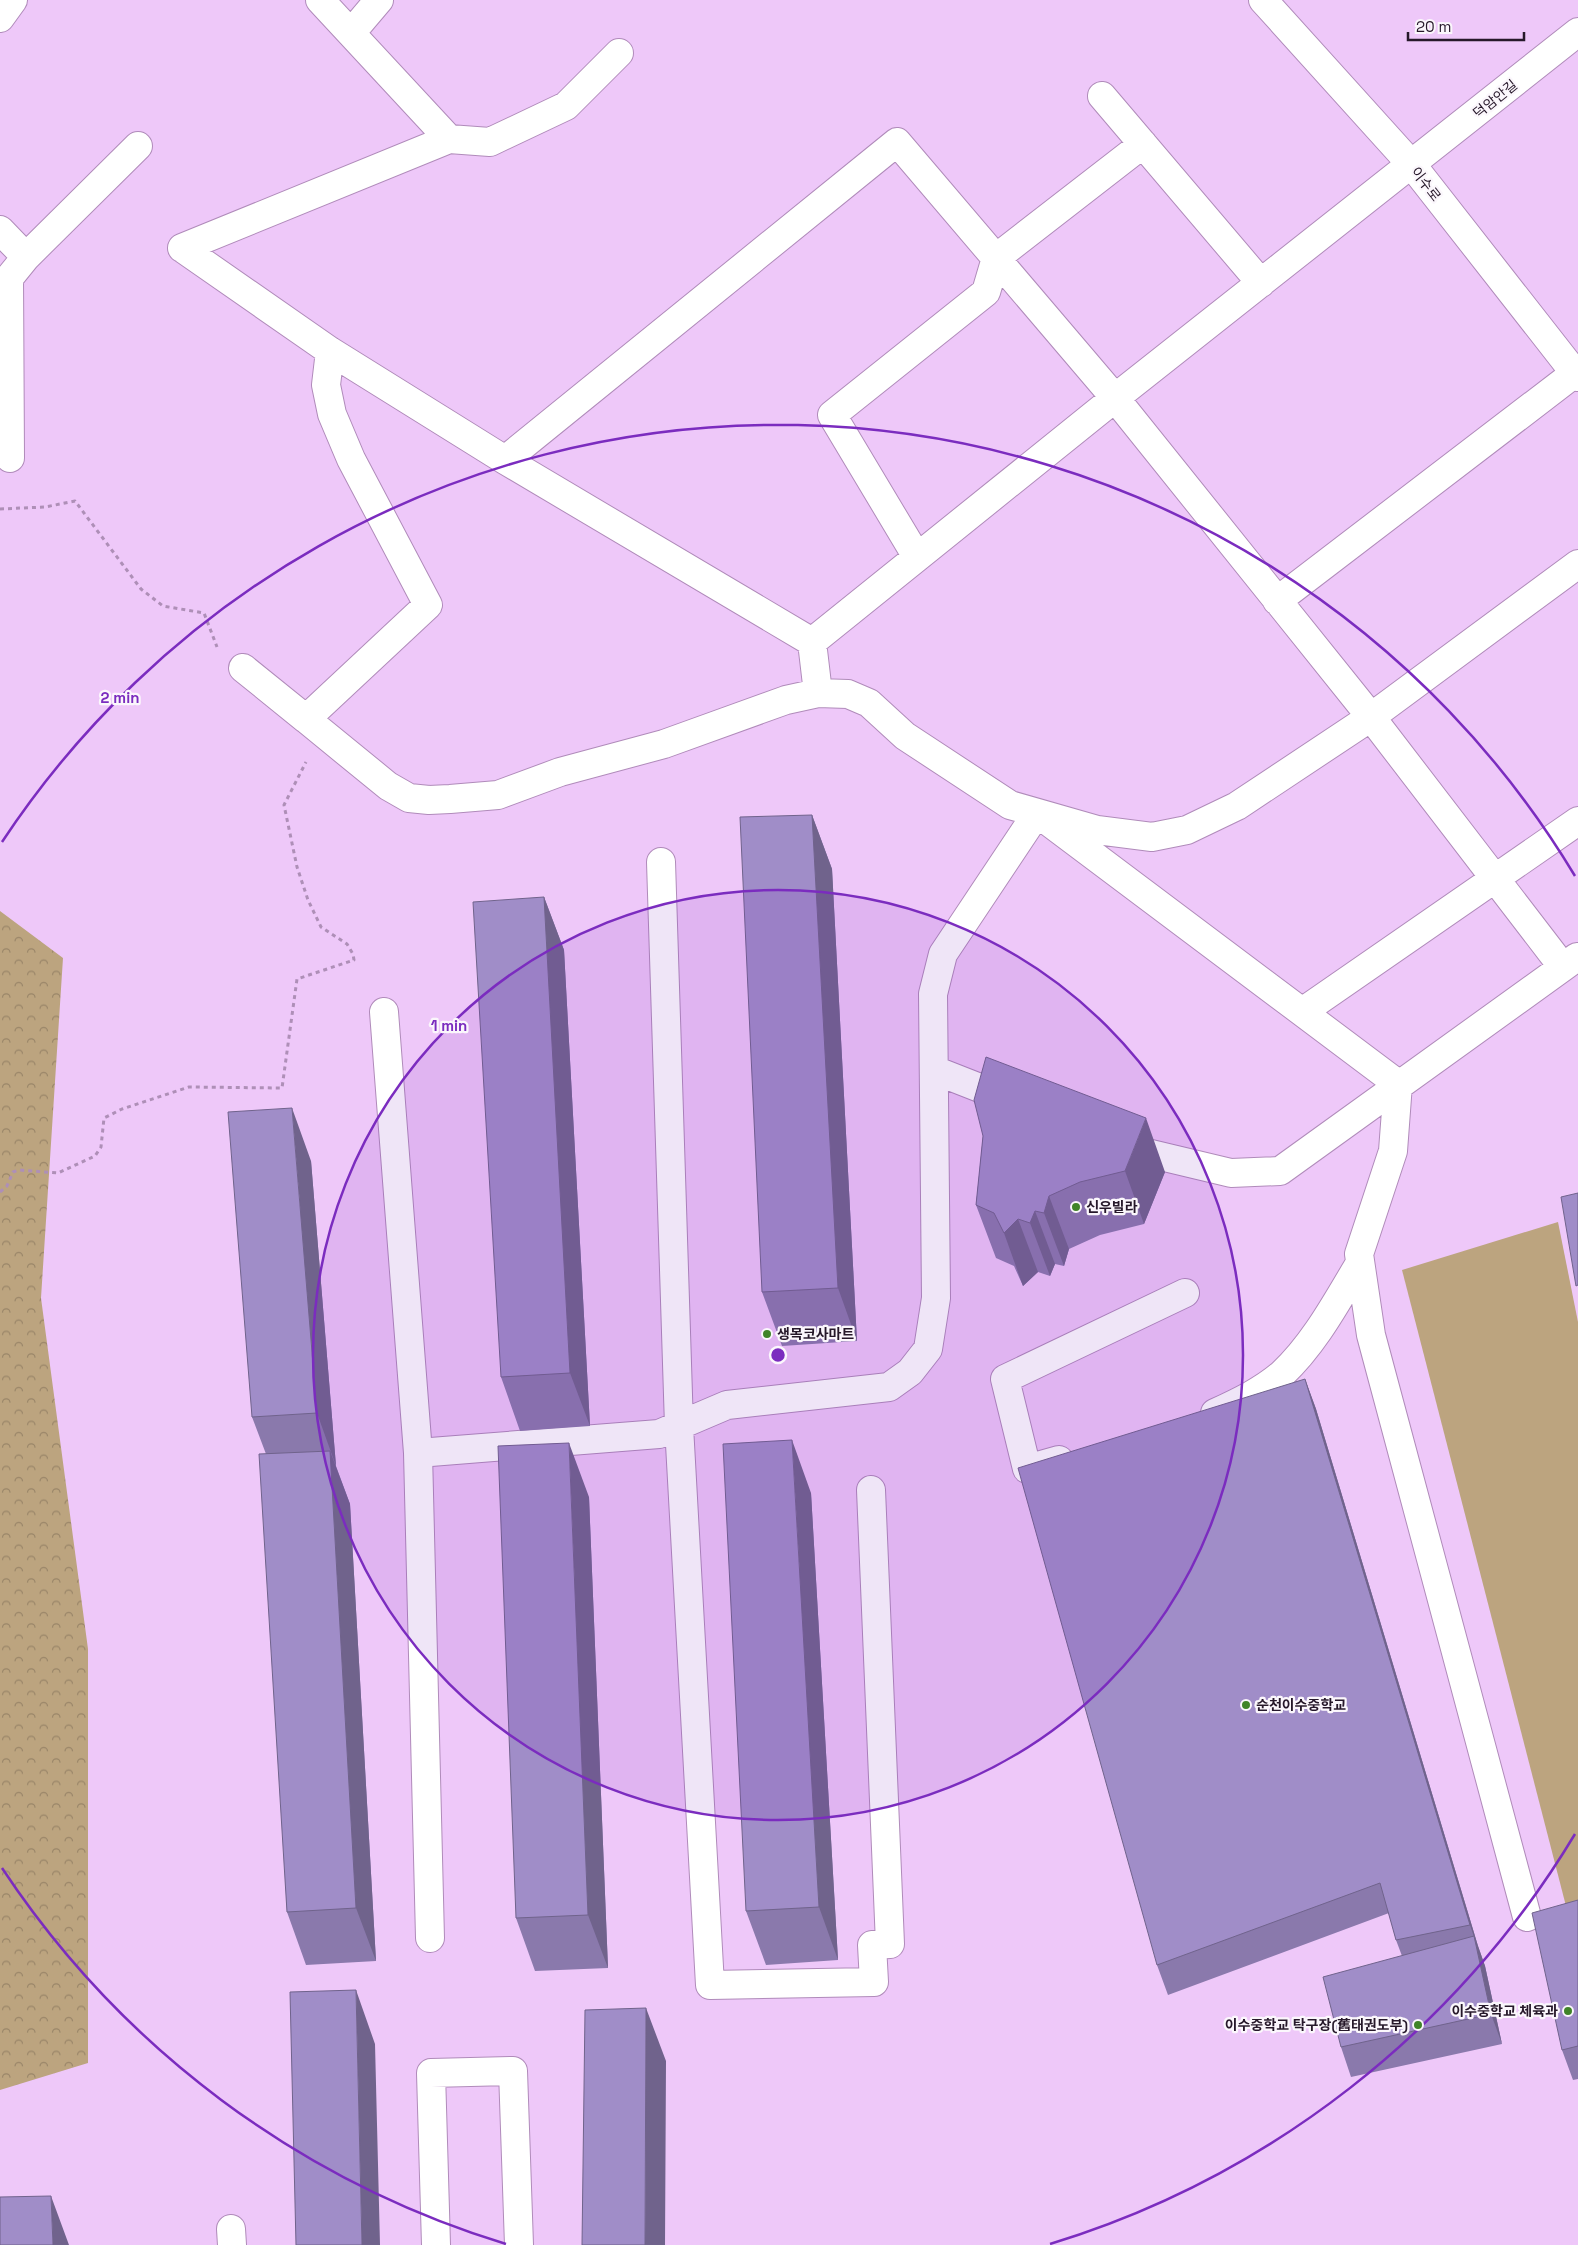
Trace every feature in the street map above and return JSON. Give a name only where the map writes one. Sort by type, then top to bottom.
[{"type":"street","points":[[0,18],[13,0]]},
{"type":"street","points":[[320,0],[449,139]]},
{"type":"street","points":[[352,33],[379,0]]},
{"type":"street","name":"이수로","points":[[1263,0],[1412,165],[1576,375]]},
{"type":"street","name":"덕암안길","points":[[812,642],[1115,398],[1578,32]]},
{"type":"street","points":[[619,53],[566,106],[490,142],[449,139],[182,248],[330,352],[505,460],[812,642],[818,693]]},
{"type":"street","points":[[1102,96],[1262,283]]},
{"type":"street","points":[[505,460],[897,142],[1115,398],[1371,717],[1494,879],[1570,961],[1280,1170],[1231,1173],[1139,1151],[1103,1137]]},
{"type":"street","points":[[917,557],[832,415],[986,292],[996,258],[1143,144]]},
{"type":"street","points":[[10,458],[9,278],[26,257],[138,146]]},
{"type":"street","points":[[0,230],[26,257]]},
{"type":"street","points":[[306,719],[428,605],[351,459],[332,414],[326,385],[330,352]]},
{"type":"street","points":[[1277,601],[1576,375]]},
{"type":"street","points":[[243,668],[388,786],[410,798],[429,800],[498,795],[560,772],[664,744],[786,700],[818,693],[848,694],[870,703],[905,736],[1010,805],[1097,830],[1152,837],[1187,830],[1237,806],[1371,717],[1578,564]]},
{"type":"street","points":[[1038,813],[1398,1084]]},
{"type":"street","points":[[418,1453],[660,1434],[727,1405],[889,1387],[910,1372],[928,1350],[936,1298],[933,994],[943,954],[1038,813]]},
{"type":"street","points":[[1302,1012],[1578,821]]},
{"type":"street","points":[[661,862],[679,1426],[710,1985],[874,1982],[872,1945],[890,1944],[872,1490]]},
{"type":"street","points":[[384,1012],[418,1453],[430,1938]]},
{"type":"street","points":[[934,1070],[1032,1109]]},
{"type":"street","points":[[1398,1084],[1393,1151],[1359,1254],[1371,1335],[1527,1917]]},
{"type":"street","points":[[1194,1422],[1246,1399],[1282,1374],[1313,1338],[1360,1263]]},
{"type":"street","points":[[1083,1454],[1027,1469],[1005,1379],[1185,1293]]},
{"type":"street","points":[[436,2245],[431,2073],[513,2071],[519,2245]]},
{"type":"path","points":[[0,509],[45,507],[75,501],[141,589],[163,606],[204,612],[226,670],[243,668]]},
{"type":"path","points":[[0,1192],[8,1186],[13,1172],[19,1170],[58,1174],[95,1156],[101,1146],[104,1118],[122,1109],[189,1087],[282,1088],[297,979],[354,960],[347,944],[321,927],[308,900],[297,867],[284,805],[305,763],[328,737]]},
{"type":"green space","points":[[0,911],[63,958],[41,1298],[88,1649],[88,2063],[0,2090]]},
{"type":"green space","points":[[1558,1222],[1578,1322],[1578,1907],[1567,1910],[1402,1270]]},
{"type":"building","points":[[812,815],[838,1288],[762,1292],[740,817]]},
{"type":"building","points":[[544,897],[570,1373],[501,1377],[473,902]]},
{"type":"building","points":[[986,1057],[1146,1118],[1125,1171],[1080,1182],[1049,1196],[1044,1213],[1035,1211],[1030,1223],[1018,1219],[1004,1233],[994,1213],[976,1205],[983,1136],[974,1100]]},
{"type":"building","points":[[292,1108],[317,1413],[252,1417],[228,1112]]},
{"type":"building","points":[[1578,1193],[1578,1285],[1576,1286],[1561,1197]]},
{"type":"building","name":"순천이수중학교","points":[[1305,1379],[1470,1925],[1396,1940],[1380,1883],[1157,1965],[1018,1468]]},
{"type":"building","points":[[792,1440],[819,1907],[746,1911],[723,1444]]},
{"type":"building","points":[[569,1443],[588,1915],[516,1918],[498,1446]]},
{"type":"building","points":[[330,1451],[356,1908],[287,1912],[259,1454]]},
{"type":"building","points":[[1578,1900],[1578,2046],[1562,2050],[1532,1913]]},
{"type":"building","points":[[1474,1936],[1491,2014],[1341,2047],[1323,1977]]},
{"type":"building","points":[[356,1990],[362,2245],[296,2245],[290,1992]]},
{"type":"building","points":[[646,2008],[645,2245],[582,2245],[585,2010]]},
{"type":"building","points":[[51,2196],[53,2245],[0,2245],[0,2197]]},
{"type":"place","name":"신우빌라","points":[[1076,1207]]},
{"type":"place","name":"생목코사마트","points":[[767,1334]]},
{"type":"place","name":"순천이수중학교","points":[[1246,1705]]},
{"type":"place","name":"이수중학교 체육과","points":[[1568,2011]]},
{"type":"place","name":"이수중학교 탁구장(舊태권도부)","points":[[1418,2025]]}]
